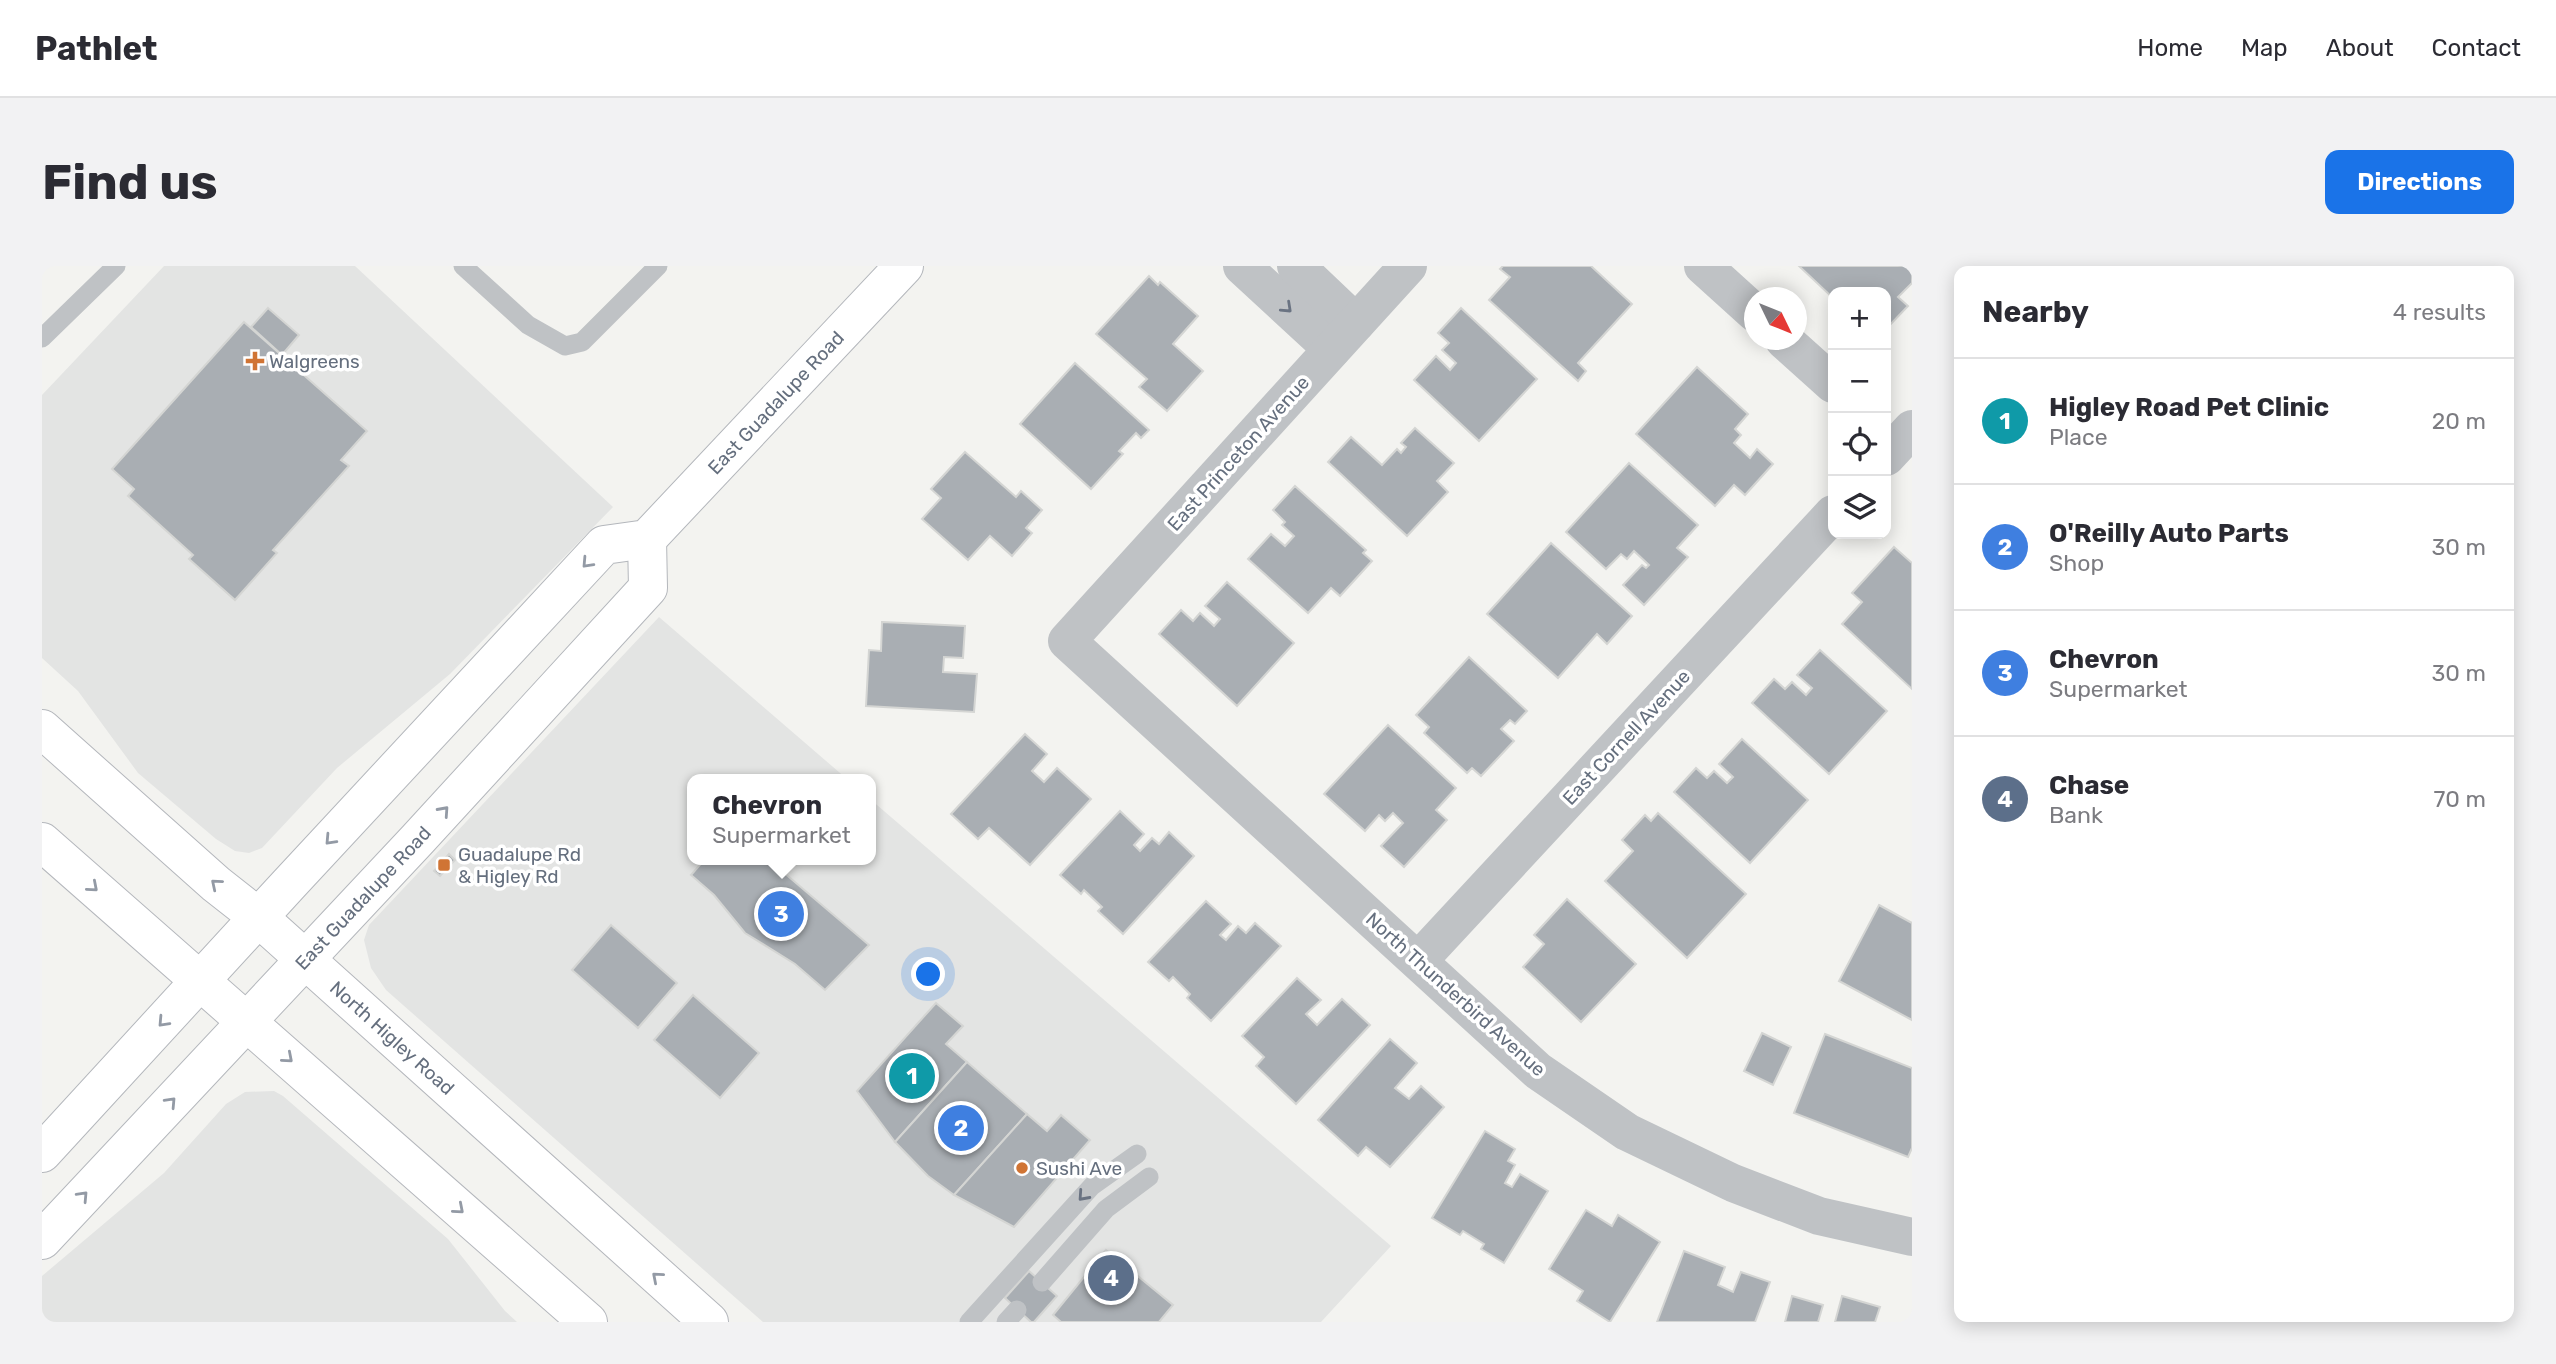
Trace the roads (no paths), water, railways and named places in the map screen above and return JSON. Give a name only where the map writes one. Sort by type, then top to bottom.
[{"type":"main road","name":"East Guadalupe Road","points":[[42,1240],[648,589],[647,539],[904,266]]},
{"type":"main road","points":[[42,1153],[604,545],[647,539]]},
{"type":"main road","name":"North Higley Road","points":[[42,729],[216,884],[258,917],[709,1322]]},
{"type":"main road","points":[[42,842],[588,1322]]},
{"type":"street","points":[[1242,266],[1344,336]]},
{"type":"street","points":[[1296,266],[1344,336]]},
{"type":"street","name":"East Princeton Avenue","points":[[1067,640],[1408,266]]},
{"type":"street","points":[[1703,266],[1744,303]]},
{"type":"street","points":[[1795,350],[1828,380]]},
{"type":"street","name":"East Cornell Avenue","points":[[1419,960],[1828,519]]},
{"type":"street","name":"North Thunderbird Avenue","points":[[1067,640],[1538,1071],[1627,1132],[1733,1183],[1806,1211],[1912,1237]]},
{"type":"lane","points":[[42,338],[116,266]]},
{"type":"lane","points":[[463,266],[528,325],[565,346],[582,342],[658,266]]},
{"type":"lane","points":[[969,1322],[1092,1186],[1137,1154]]},
{"type":"lane","points":[[1042,1282],[1106,1209],[1149,1177]]},
{"type":"place","name":"Walgreens","points":[[255,361]]},
{"type":"place","name":"Guadalupe Rd & Higley Rd","points":[[444,865]]},
{"type":"place","name":"Chevron","points":[[781,914]]},
{"type":"place","name":"Higley Road Pet Clinic","points":[[912,1076]]},
{"type":"place","name":"O'Reilly Auto Parts","points":[[961,1128]]},
{"type":"place","name":"Sushi Ave","points":[[1022,1168]]},
{"type":"place","name":"Chase","points":[[1111,1278]]}]
